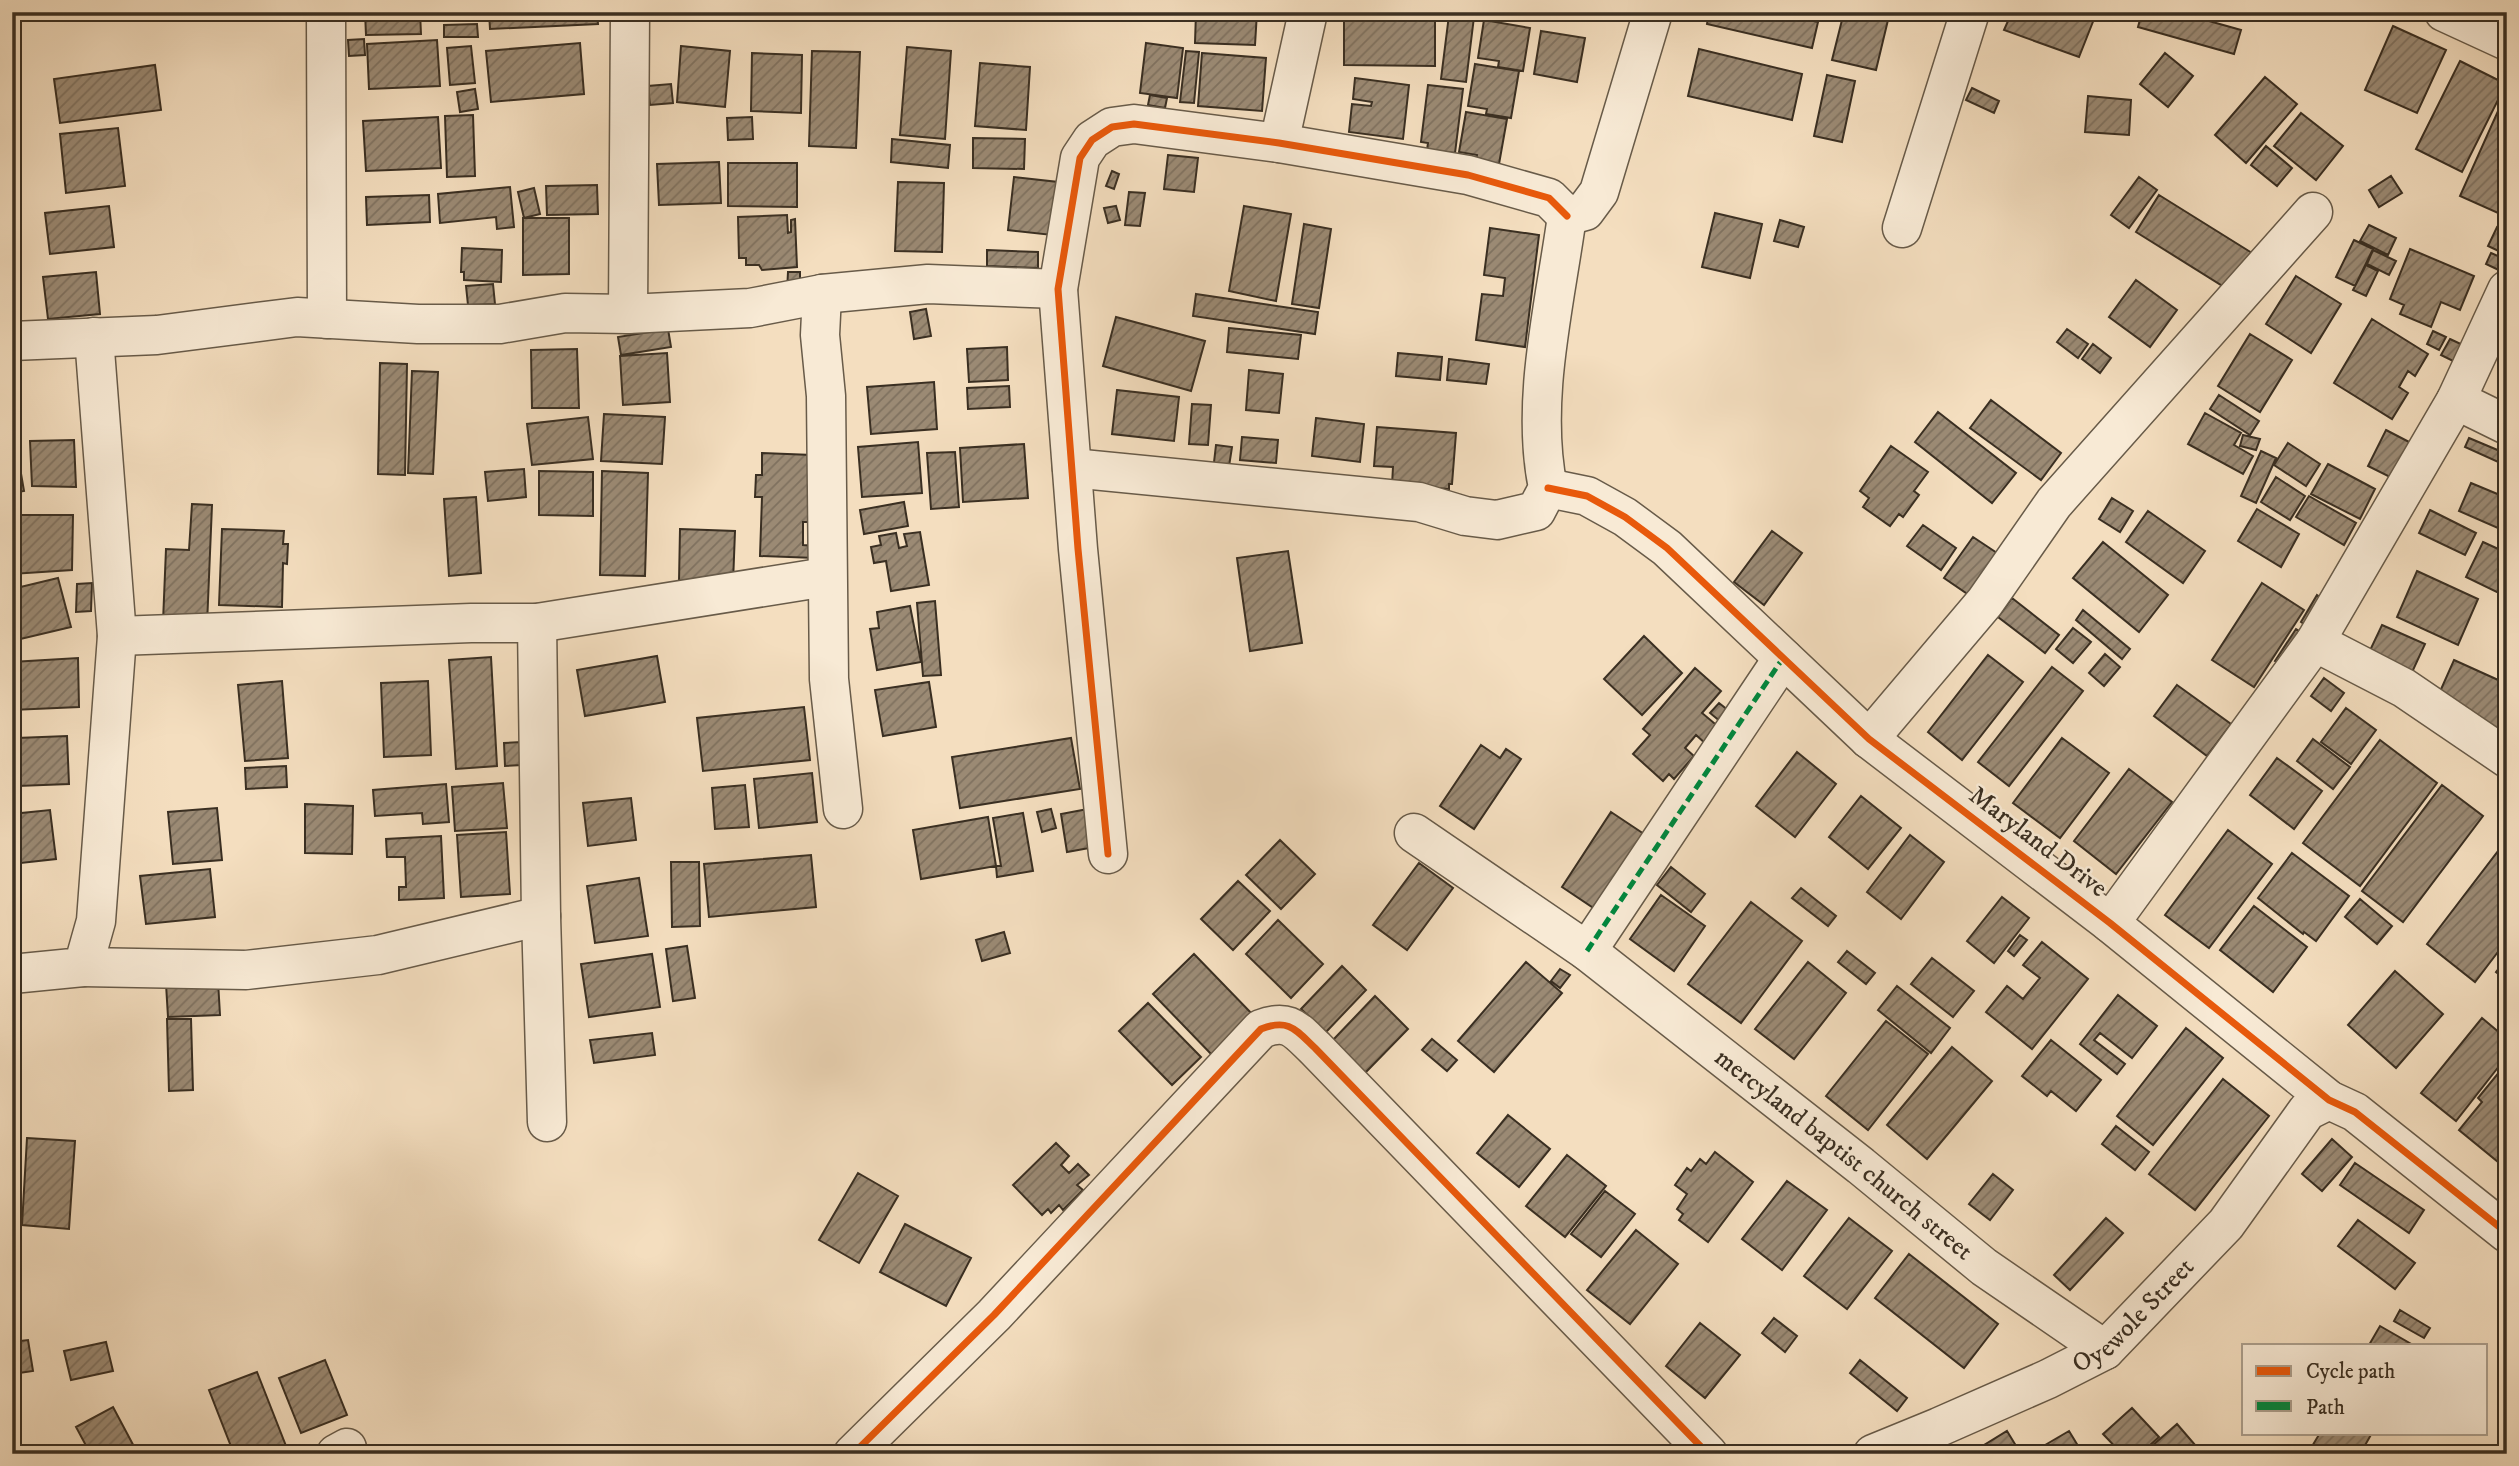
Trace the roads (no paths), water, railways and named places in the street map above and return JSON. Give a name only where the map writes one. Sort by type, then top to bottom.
[{"type":"street","points":[[326,12],[327,319]]},
{"type":"street","points":[[628,314],[630,12]]},
{"type":"street","points":[[1279,143],[1308,12]]},
{"type":"street","points":[[1567,216],[1585,211],[1599,192],[1653,12]]},
{"type":"street","points":[[1902,228],[1969,12]]},
{"type":"street","points":[[2444,12],[2507,41]]},
{"type":"street","points":[[1108,854],[1058,289],[1080,158],[1093,140],[1112,127],[1134,124],[1279,143],[1468,175],[1549,198],[1567,216]]},
{"type":"street","points":[[1869,739],[1985,602],[2054,503],[2313,212]]},
{"type":"street","points":[[1072,468],[1419,502],[1465,516],[1497,520],[1536,511],[1548,488],[1543,461],[1542,395],[1567,216]]},
{"type":"street","points":[[12,341],[157,335],[297,317],[352,318],[418,324],[500,324],[565,313],[628,314],[750,307],[822,293],[928,284],[1058,289]]},
{"type":"street","points":[[2109,923],[2315,642],[2456,400],[2507,290]]},
{"type":"street","points":[[822,293],[820,335],[826,396],[829,679],[843,809]]},
{"type":"street","points":[[82,967],[96,921],[117,636],[94,337]]},
{"type":"street","points":[[2456,400],[2507,425]]},
{"type":"street","name":"Maryland Drive","points":[[1548,488],[1587,496],[1625,517],[1667,548],[1869,739],[2109,923],[2329,1100],[2355,1112],[2507,1233]]},
{"type":"street","points":[[117,636],[537,623],[826,577]]},
{"type":"street","points":[[537,623],[547,1122]]},
{"type":"street","points":[[2315,642],[2404,688],[2507,758]]},
{"type":"street","points":[[1587,951],[1783,658]]},
{"type":"street","name":"mercyland baptist church street","points":[[1414,833],[1587,951],[1861,1166],[1984,1267],[2105,1350]]},
{"type":"street","points":[[12,974],[82,967],[246,970],[378,955],[541,916]]},
{"type":"street","points":[[853,1454],[994,1315],[1261,1029],[1274,1024],[1292,1026],[1315,1048],[1708,1454]]},
{"type":"street","name":"Oyewole Street","points":[[1873,1454],[2012,1395],[2105,1350],[2226,1224],[2307,1111],[2329,1100]]}]
